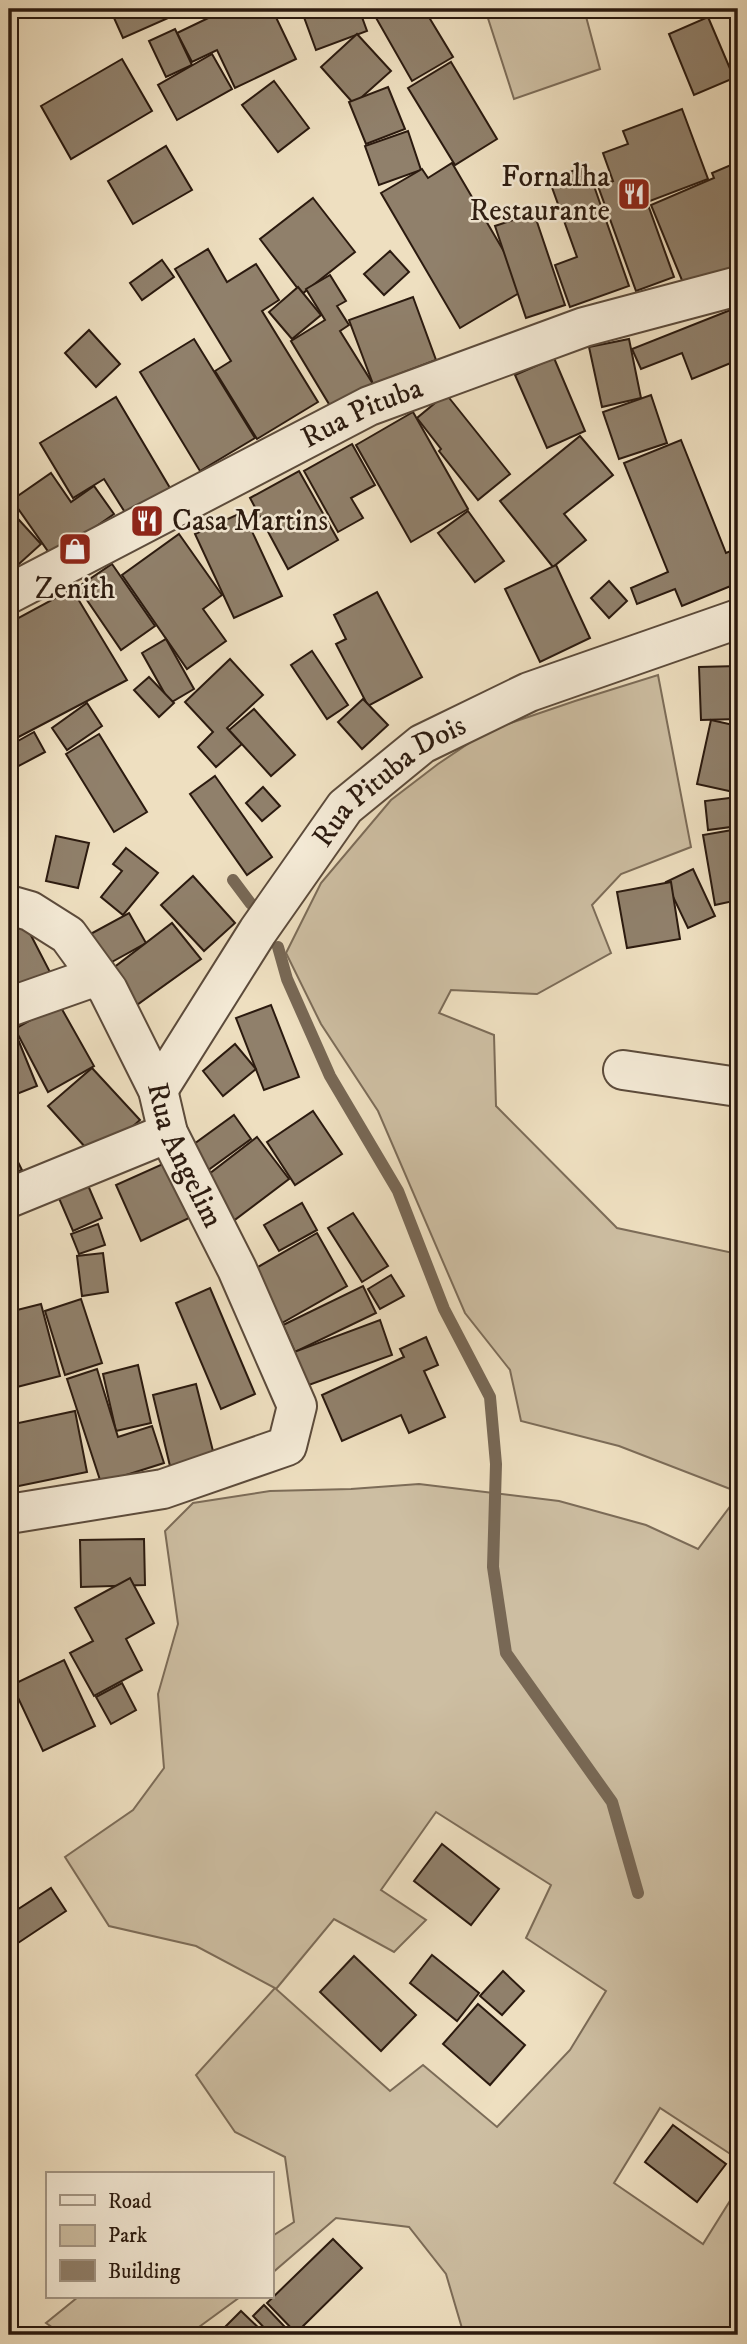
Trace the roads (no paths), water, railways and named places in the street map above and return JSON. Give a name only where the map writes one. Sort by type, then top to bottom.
[{"type":"street","name":"Rua Pituba","points":[[9,594],[369,406],[584,327],[738,286]]},
{"type":"street","name":"Rua Pituba Dois","points":[[158,1090],[258,931],[345,807],[402,760],[422,744],[529,692],[738,619]]},
{"type":"street","name":"Rua Angelim","points":[[9,905],[30,911],[68,935],[108,990],[158,1090],[168,1133],[237,1269],[297,1406],[287,1446],[163,1489],[9,1514]]},
{"type":"street","points":[[9,1007],[97,976]]},
{"type":"street","points":[[623,1070],[738,1087]]},
{"type":"street","points":[[9,1198],[168,1133]]},
{"type":"waterway","points":[[233,880],[251,904]]},
{"type":"waterway","points":[[278,947],[287,979],[330,1076],[398,1191],[444,1309],[490,1397],[496,1464],[493,1567],[506,1653],[612,1802],[638,1893]]},
{"type":"place","name":"Fornalha Restaurante","points":[[634,194]]},
{"type":"place","name":"Casa Martins","points":[[147,521]]},
{"type":"place","name":"Zenith","points":[[75,549]]}]
